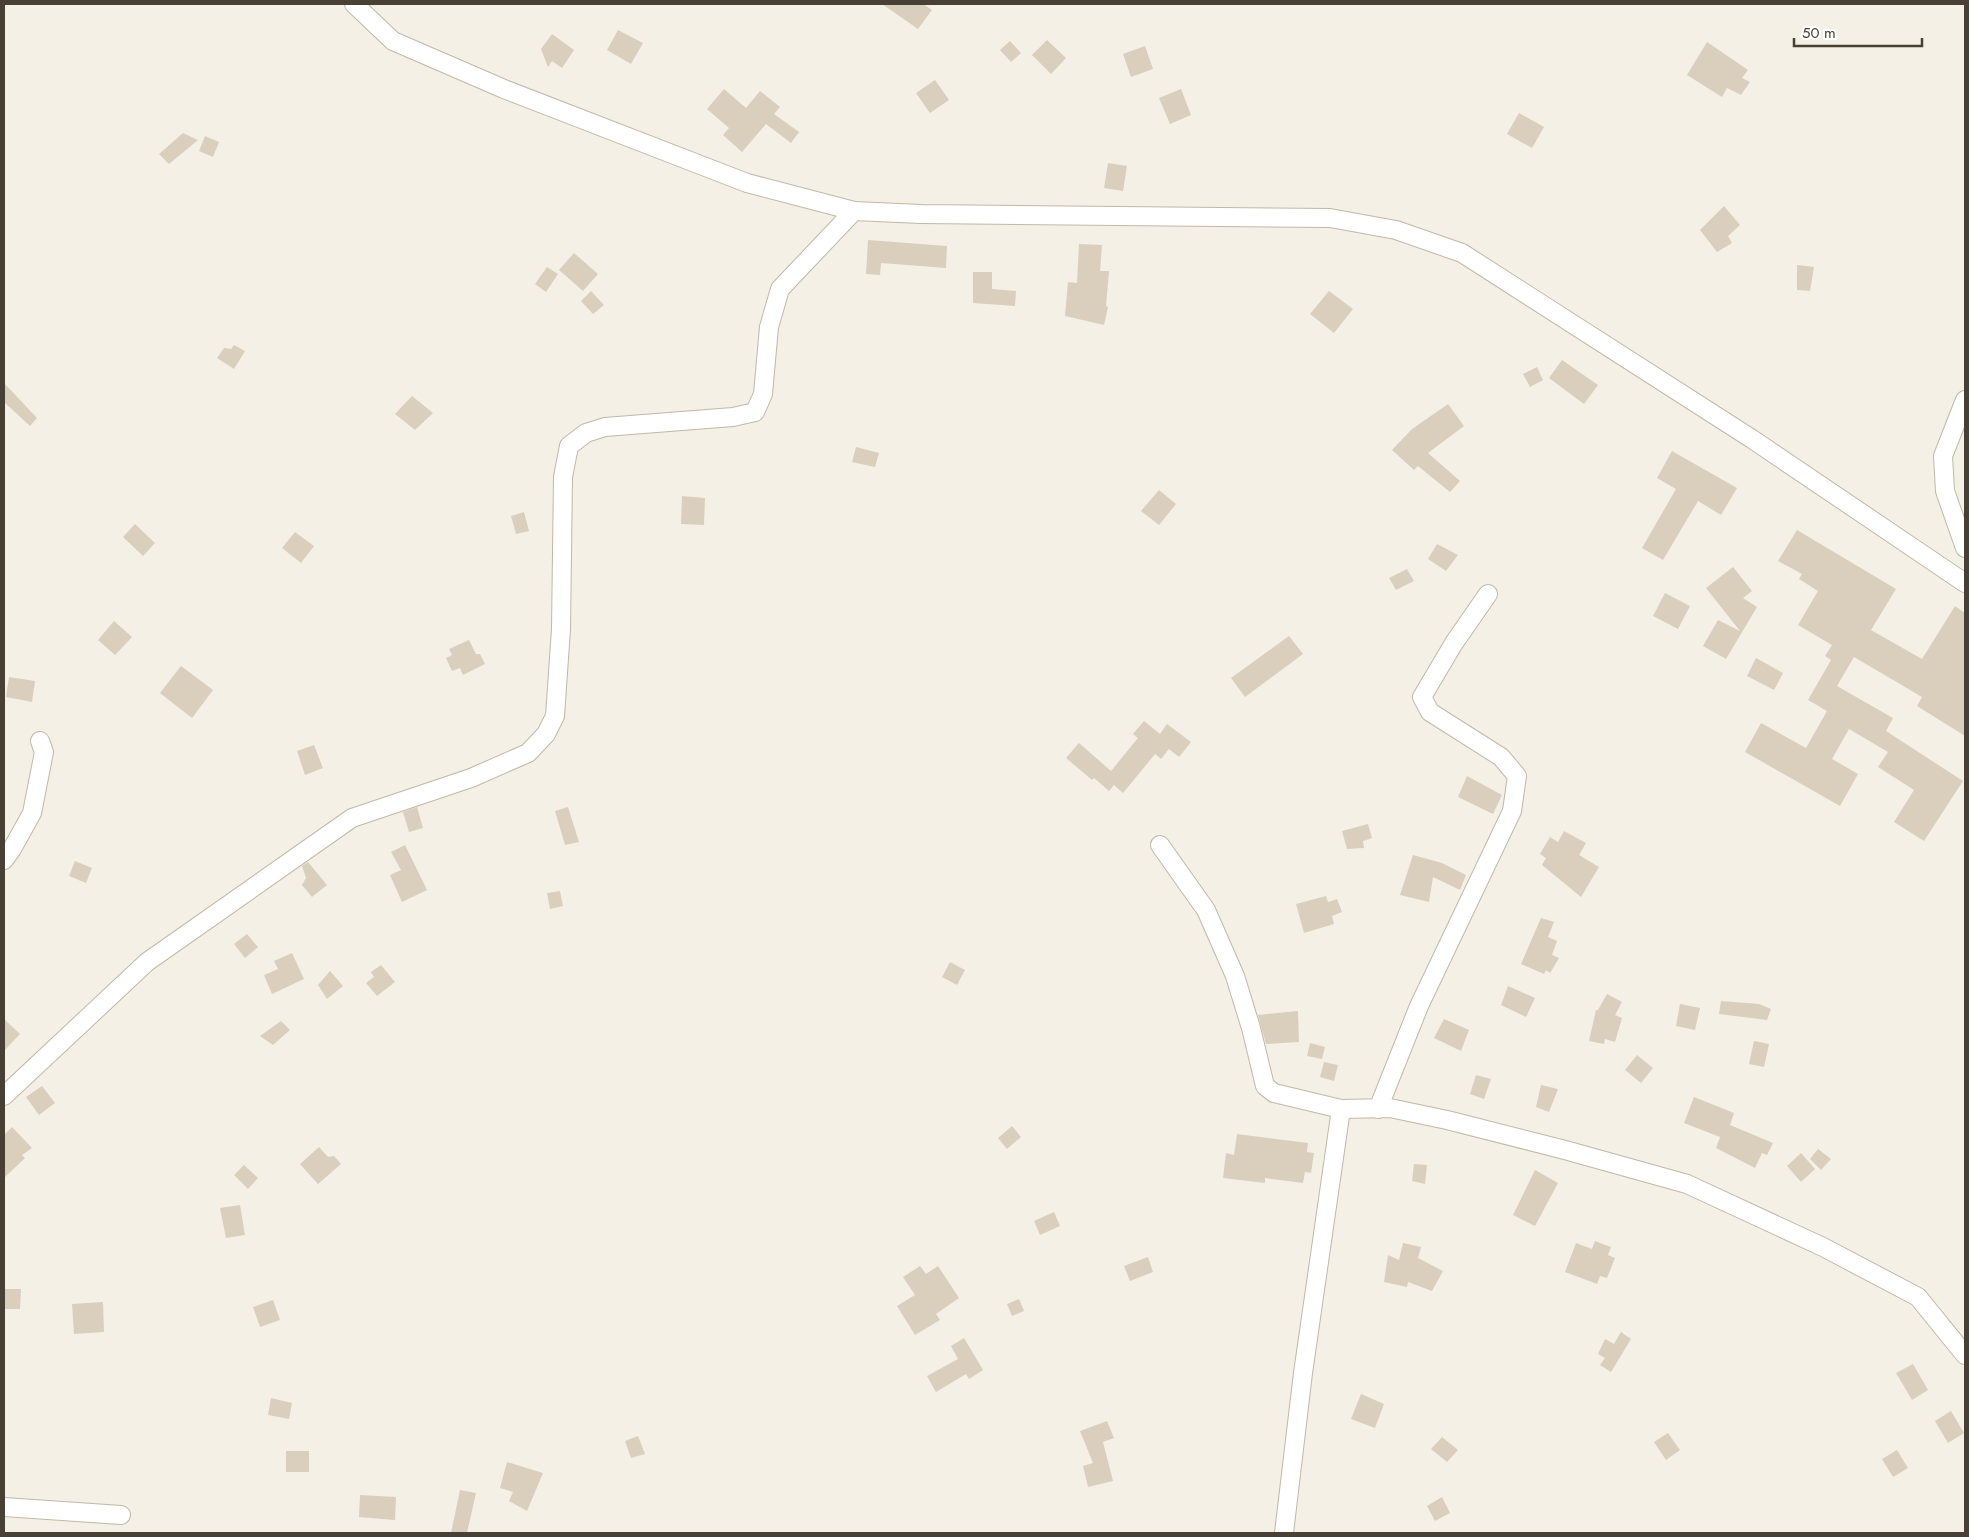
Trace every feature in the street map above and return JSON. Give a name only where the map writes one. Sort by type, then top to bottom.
[{"type":"street","points":[[354,4],[393,41],[504,89],[746,183],[854,211],[921,214],[1330,218],[1396,230],[1462,253],[1760,444],[1959,577],[1965,549],[1945,492],[1943,456],[1965,400]]},
{"type":"street","points":[[4,1096],[147,962],[352,818],[471,778],[528,753],[546,734],[555,716],[560,629],[563,477],[569,446],[586,433],[605,427],[732,417],[755,412],[763,394],[768,327],[780,289],[854,211]]},
{"type":"street","points":[[1378,1108],[1419,1006],[1512,811],[1517,776],[1502,757],[1430,712],[1422,697],[1454,643],[1488,594]]},
{"type":"street","points":[[4,860],[32,813],[44,752],[40,741]]},
{"type":"street","points":[[1160,845],[1206,910],[1235,976],[1251,1028],[1265,1086],[1274,1093],[1341,1109],[1390,1108],[1448,1120],[1687,1184],[1823,1247],[1918,1297],[1965,1355]]},
{"type":"street","points":[[1284,1533],[1303,1373],[1341,1109]]},
{"type":"street","points":[[4,1507],[121,1515]]},
{"type":"building","points":[[882,4],[923,4],[932,10],[918,29]]},
{"type":"building","points":[[618,30],[643,43],[631,64],[607,50]]},
{"type":"building","points":[[552,34],[574,50],[562,68],[552,61],[548,67],[541,49]]},
{"type":"building","points":[[1047,40],[1066,58],[1051,74],[1032,55]]},
{"type":"building","points":[[1010,41],[1021,53],[1011,62],[1000,50]]},
{"type":"building","points":[[1707,42],[1748,70],[1742,78],[1750,82],[1741,95],[1727,88],[1722,97],[1687,75]]},
{"type":"building","points":[[1145,46],[1153,69],[1131,77],[1123,54]]},
{"type":"building","points":[[935,80],[949,100],[930,113],[916,93]]},
{"type":"building","points":[[724,89],[746,108],[760,91],[780,107],[774,114],[799,132],[791,143],[766,124],[742,152],[723,135],[729,128],[707,109]]},
{"type":"building","points":[[1181,89],[1191,115],[1170,124],[1159,98]]},
{"type":"building","points":[[1519,113],[1544,127],[1532,148],[1507,134]]},
{"type":"building","points":[[183,133],[198,140],[169,164],[159,154]]},
{"type":"building","points":[[205,136],[219,142],[213,157],[199,151]]},
{"type":"building","points":[[1108,163],[1127,166],[1123,191],[1104,188]]},
{"type":"building","points":[[1724,206],[1740,225],[1728,236],[1732,243],[1717,252],[1700,230]]},
{"type":"building","points":[[868,240],[947,246],[946,268],[881,263],[880,275],[866,274]]},
{"type":"building","points":[[1079,244],[1102,245],[1100,271],[1109,271],[1106,306],[1108,307],[1104,325],[1065,316],[1068,282],[1077,283]]},
{"type":"building","points":[[574,253],[598,274],[583,291],[559,270]]},
{"type":"building","points":[[1797,265],[1814,267],[1810,291],[1797,290]]},
{"type":"building","points":[[547,267],[558,274],[546,292],[535,284]]},
{"type":"building","points":[[973,272],[992,272],[992,289],[1016,291],[1015,306],[973,303]]},
{"type":"building","points":[[591,291],[604,305],[593,314],[581,301]]},
{"type":"building","points":[[1329,291],[1353,309],[1334,333],[1310,314]]},
{"type":"building","points":[[234,345],[245,351],[234,369],[217,358],[224,348],[231,349]]},
{"type":"building","points":[[1562,360],[1598,385],[1584,404],[1549,378]]},
{"type":"building","points":[[1537,367],[1543,380],[1530,387],[1523,374]]},
{"type":"building","points":[[4,383],[37,418],[30,426],[4,402]]},
{"type":"building","points":[[412,396],[433,413],[415,430],[395,414]]},
{"type":"building","points":[[1448,404],[1464,426],[1428,453],[1460,481],[1450,492],[1418,466],[1414,470],[1392,450],[1412,429]]},
{"type":"building","points":[[856,447],[879,453],[875,467],[852,462]]},
{"type":"building","points":[[1672,451],[1737,488],[1721,515],[1698,501],[1663,560],[1642,548],[1676,489],[1657,478]]},
{"type":"building","points":[[1159,490],[1176,504],[1159,525],[1141,511]]},
{"type":"building","points":[[682,496],[705,498],[704,525],[681,524]]},
{"type":"building","points":[[524,512],[529,531],[516,534],[511,516]]},
{"type":"building","points":[[135,524],[155,543],[143,556],[123,537]]},
{"type":"building","points":[[1797,530],[1896,589],[1871,630],[1922,659],[1955,606],[1965,613],[1965,736],[1917,706],[1922,697],[1854,657],[1837,686],[1893,718],[1886,731],[1963,781],[1924,841],[1894,822],[1914,790],[1878,767],[1888,752],[1849,729],[1832,759],[1858,774],[1840,806],[1745,752],[1761,723],[1806,748],[1827,711],[1808,700],[1831,660],[1825,656],[1832,645],[1798,625],[1818,591],[1799,579],[1802,574],[1778,561]]},
{"type":"building","points":[[295,532],[314,546],[301,563],[282,548]]},
{"type":"building","points":[[1437,544],[1458,555],[1446,571],[1428,559]]},
{"type":"building","points":[[1733,567],[1752,591],[1743,598],[1757,607],[1726,659],[1703,646],[1718,620],[1740,631],[1706,588]]},
{"type":"building","points":[[1407,569],[1414,581],[1396,590],[1389,578]]},
{"type":"building","points":[[1665,593],[1690,606],[1678,629],[1653,616]]},
{"type":"building","points":[[114,621],[132,637],[115,655],[98,640]]},
{"type":"building","points":[[1289,636],[1303,654],[1245,697],[1231,678]]},
{"type":"building","points":[[469,640],[476,654],[480,654],[485,664],[463,675],[460,668],[452,671],[446,658],[452,655],[449,649]]},
{"type":"building","points":[[1756,658],[1783,673],[1774,690],[1747,676]]},
{"type":"building","points":[[181,666],[213,690],[192,718],[160,693]]},
{"type":"building","points":[[9,677],[35,681],[32,702],[6,697]]},
{"type":"building","points":[[1144,721],[1160,734],[1167,724],[1191,742],[1179,757],[1169,749],[1161,759],[1155,754],[1123,793],[1114,785],[1109,791],[1094,778],[1092,780],[1066,758],[1079,743],[1111,771],[1138,738],[1133,734]]},
{"type":"building","points":[[314,745],[323,768],[305,775],[297,751]]},
{"type":"building","points":[[1467,776],[1502,795],[1493,814],[1458,797]]},
{"type":"building","points":[[417,807],[423,828],[409,832],[403,812]]},
{"type":"building","points":[[568,807],[579,842],[565,845],[555,811]]},
{"type":"building","points":[[1368,824],[1372,838],[1363,841],[1364,848],[1347,849],[1342,831]]},
{"type":"building","points":[[1564,831],[1586,843],[1579,855],[1599,867],[1581,897],[1542,865],[1546,858],[1540,854],[1550,837],[1558,842]]},
{"type":"building","points":[[405,845],[427,890],[402,902],[390,875],[401,870],[391,852]]},
{"type":"building","points":[[1413,855],[1442,863],[1466,875],[1460,890],[1433,877],[1429,902],[1400,895]]},
{"type":"building","points":[[75,861],[92,868],[86,883],[69,876]]},
{"type":"building","points":[[308,862],[327,885],[312,897],[302,885],[306,878],[302,866]]},
{"type":"building","points":[[560,891],[563,906],[550,909],[547,893]]},
{"type":"building","points":[[1326,896],[1328,902],[1337,899],[1342,912],[1332,916],[1334,924],[1304,933],[1296,904]]},
{"type":"building","points":[[1541,918],[1554,922],[1548,937],[1557,941],[1552,955],[1559,958],[1550,973],[1546,970],[1544,974],[1521,964]]},
{"type":"building","points":[[247,934],[258,947],[245,958],[234,944]]},
{"type":"building","points":[[292,953],[304,979],[272,994],[264,975],[278,969],[274,961]]},
{"type":"building","points":[[950,962],[965,970],[957,985],[942,977]]},
{"type":"building","points":[[381,965],[395,982],[377,996],[366,983],[374,977],[371,972]]},
{"type":"building","points":[[330,971],[343,986],[327,999],[318,985]]},
{"type":"building","points":[[1508,986],[1535,998],[1526,1017],[1501,1005]]},
{"type":"building","points":[[1607,994],[1622,1002],[1615,1015],[1622,1018],[1615,1042],[1605,1039],[1604,1044],[1589,1041],[1596,1010],[1598,1010]]},
{"type":"building","points":[[1721,1001],[1759,1004],[1771,1009],[1767,1020],[1719,1014]]},
{"type":"building","points":[[1680,1004],[1700,1008],[1695,1030],[1676,1026]]},
{"type":"building","points":[[1298,1011],[1299,1042],[1266,1044],[1258,1015]]},
{"type":"building","points":[[4,1019],[20,1034],[4,1051]]},
{"type":"building","points":[[1444,1019],[1469,1030],[1461,1051],[1434,1038]]},
{"type":"building","points":[[281,1021],[290,1030],[273,1045],[260,1036]]},
{"type":"building","points":[[1754,1041],[1769,1044],[1764,1067],[1749,1064]]},
{"type":"building","points":[[1310,1043],[1325,1047],[1322,1059],[1307,1056]]},
{"type":"building","points":[[1637,1055],[1653,1068],[1641,1083],[1625,1070]]},
{"type":"building","points":[[1324,1062],[1338,1065],[1334,1081],[1320,1077]]},
{"type":"building","points":[[1476,1075],[1491,1079],[1484,1099],[1470,1094]]},
{"type":"building","points":[[1541,1085],[1558,1089],[1549,1112],[1536,1107]]},
{"type":"building","points":[[42,1086],[55,1103],[39,1115],[26,1097]]},
{"type":"building","points":[[1694,1097],[1734,1113],[1730,1125],[1773,1143],[1767,1155],[1762,1153],[1755,1168],[1716,1148],[1720,1137],[1684,1123]]},
{"type":"building","points":[[1012,1126],[1021,1137],[1007,1149],[998,1138]]},
{"type":"building","points":[[12,1127],[32,1148],[22,1155],[25,1158],[4,1178],[4,1135]]},
{"type":"building","points":[[1237,1134],[1308,1143],[1307,1152],[1314,1153],[1311,1173],[1305,1172],[1303,1183],[1265,1178],[1265,1183],[1223,1178],[1226,1153],[1234,1155]]},
{"type":"building","points":[[319,1147],[328,1157],[334,1156],[341,1164],[318,1184],[300,1164]]},
{"type":"building","points":[[1818,1149],[1831,1159],[1821,1170],[1810,1159]]},
{"type":"building","points":[[1801,1153],[1815,1169],[1801,1182],[1787,1166]]},
{"type":"building","points":[[1414,1164],[1427,1165],[1425,1184],[1412,1181]]},
{"type":"building","points":[[244,1165],[258,1178],[248,1189],[234,1175]]},
{"type":"building","points":[[1535,1170],[1558,1183],[1535,1226],[1513,1215]]},
{"type":"building","points":[[240,1205],[245,1235],[226,1238],[220,1208]]},
{"type":"building","points":[[1054,1212],[1060,1226],[1040,1235],[1034,1221]]},
{"type":"building","points":[[1595,1241],[1611,1247],[1608,1255],[1615,1258],[1607,1278],[1600,1276],[1597,1284],[1565,1272],[1576,1243],[1592,1249]]},
{"type":"building","points":[[1403,1243],[1421,1247],[1418,1258],[1443,1271],[1432,1291],[1408,1282],[1407,1287],[1384,1282],[1388,1255],[1399,1260]]},
{"type":"building","points":[[1148,1257],[1153,1272],[1130,1281],[1124,1266]]},
{"type":"building","points":[[920,1266],[926,1274],[938,1266],[959,1298],[936,1314],[940,1320],[915,1335],[897,1306],[915,1295],[903,1277]]},
{"type":"building","points":[[4,1289],[21,1289],[20,1309],[4,1309]]},
{"type":"building","points":[[1019,1299],[1024,1311],[1012,1316],[1007,1304]]},
{"type":"building","points":[[273,1300],[280,1320],[260,1327],[253,1307]]},
{"type":"building","points":[[103,1302],[104,1332],[74,1334],[72,1304]]},
{"type":"building","points":[[1621,1332],[1631,1339],[1611,1372],[1600,1365],[1605,1358],[1598,1354],[1605,1339],[1614,1344]]},
{"type":"building","points":[[964,1338],[983,1370],[969,1379],[966,1374],[936,1392],[927,1376],[958,1359],[951,1346]]},
{"type":"building","points":[[1913,1364],[1928,1390],[1912,1400],[1896,1373]]},
{"type":"building","points":[[1361,1394],[1384,1404],[1375,1428],[1351,1419]]},
{"type":"building","points":[[271,1398],[292,1403],[289,1419],[268,1415]]},
{"type":"building","points":[[1951,1411],[1964,1433],[1948,1443],[1935,1421]]},
{"type":"building","points":[[1107,1421],[1114,1438],[1103,1442],[1113,1481],[1088,1487],[1083,1466],[1093,1463],[1080,1431]]},
{"type":"building","points":[[1668,1433],[1680,1450],[1666,1460],[1654,1442]]},
{"type":"building","points":[[638,1436],[645,1454],[631,1458],[625,1441]]},
{"type":"building","points":[[1442,1437],[1458,1450],[1447,1462],[1431,1449]]},
{"type":"building","points":[[1897,1450],[1908,1468],[1893,1477],[1882,1459]]},
{"type":"building","points":[[286,1451],[309,1451],[309,1472],[286,1472]]},
{"type":"building","points":[[507,1462],[543,1473],[527,1511],[509,1501],[513,1492],[500,1488]]},
{"type":"building","points":[[460,1490],[476,1493],[467,1533],[451,1533]]},
{"type":"building","points":[[360,1495],[396,1497],[395,1520],[359,1517]]},
{"type":"building","points":[[1442,1497],[1450,1513],[1435,1521],[1427,1506]]}]
